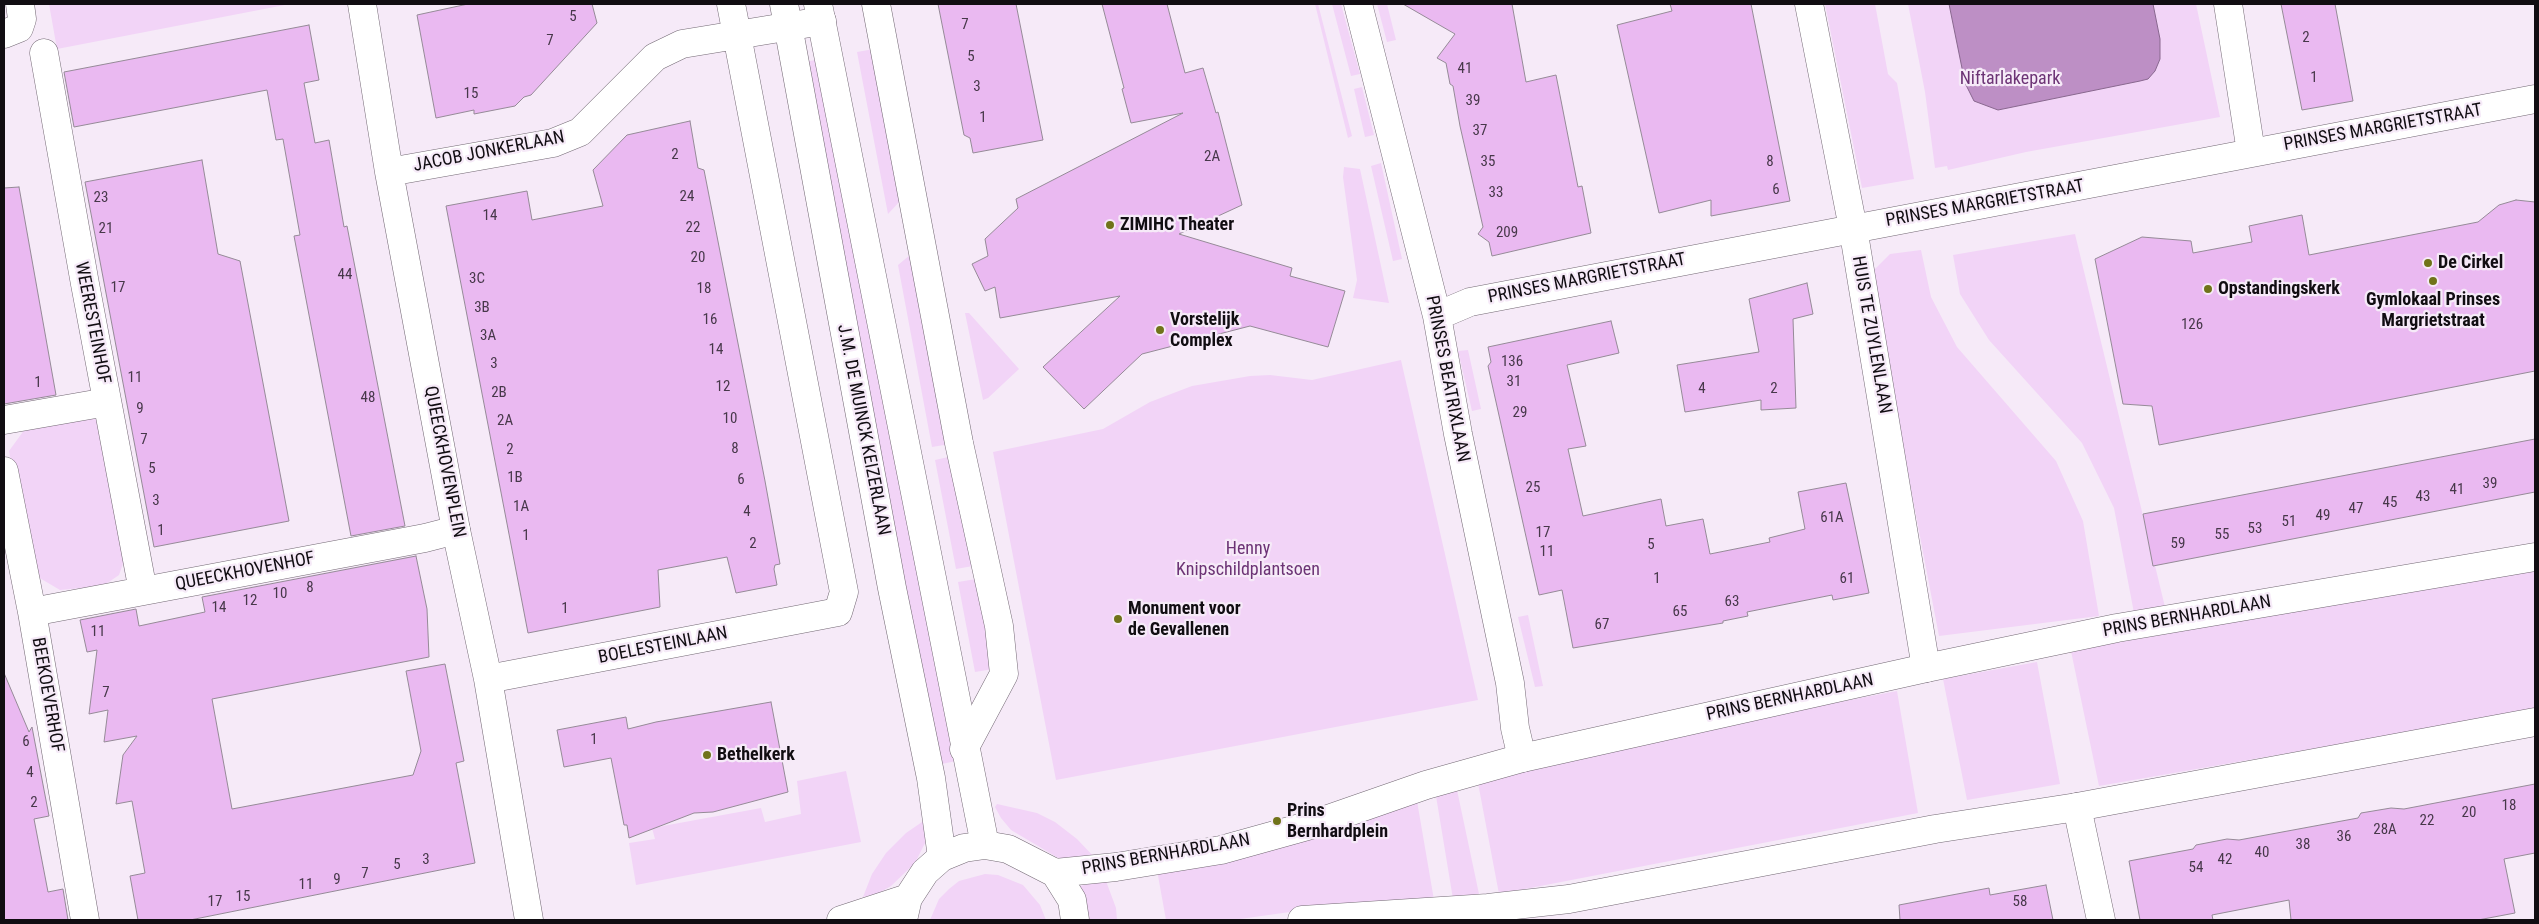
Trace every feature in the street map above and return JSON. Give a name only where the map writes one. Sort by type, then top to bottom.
[{"type":"street","name":"QUEECKHOVENPLEIN","points":[[362,4],[390,172],[456,530],[488,679],[529,920]]},
{"type":"street","points":[[732,4],[738,36]]},
{"type":"street","points":[[876,4],[959,443],[1000,636],[1004,674],[964,749]]},
{"type":"street","name":"PRINSES BEATRIXLAAN","points":[[1358,4],[1437,316],[1467,480],[1510,684],[1515,728],[1522,758]]},
{"type":"street","name":"HUIS TE ZUYLENLAAN","points":[[1809,4],[1852,228],[1926,668]]},
{"type":"street","points":[[2228,4],[2251,152]]},
{"type":"street","name":"JACOB JONKERLAAN","points":[[390,172],[553,143],[580,132],[655,57],[682,44],[738,36],[786,15],[820,12]]},
{"type":"street","points":[[820,12],[984,845]]},
{"type":"street","name":"J.M. DE MUINCK KEIZERLAAN","points":[[786,15],[892,588],[931,778],[942,857]]},
{"type":"street","name":"BOELESTEINLAAN","points":[[488,679],[838,612],[844,592],[738,36]]},
{"type":"street","name":"WEERESTEINHOF","points":[[44,53],[143,591]]},
{"type":"street","name":"PRINSES MARGRIETSTRAAT","points":[[1437,316],[1470,302],[1852,228],[2104,183],[2251,152],[2535,99]]},
{"type":"street","points":[[4,420],[107,402]]},
{"type":"street","name":"BEEKOEVERHOF","points":[[4,471],[32,612],[85,920]]},
{"type":"street","name":"QUEECKHOVENHOF","points":[[32,612],[425,538],[456,530]]},
{"type":"street","name":"PRINS BERNHARDLAAN","points":[[1055,873],[1116,867],[1222,850],[1311,825],[1435,782],[1522,758],[1926,668],[2117,628],[2535,557]]},
{"type":"street","points":[[1302,920],[1488,908],[1569,899],[1935,829],[2077,807],[2535,722]]},
{"type":"street","points":[[2077,807],[2101,920]]},
{"type":"street","points":[[841,920],[906,909],[925,872],[942,857],[964,848],[984,845],[1008,849],[1055,873],[1072,900],[1075,920]]},
{"type":"green space","points":[[49,4],[290,4],[57,49]]},
{"type":"green space","points":[[1315,4],[1318,4],[1352,136],[1348,138]]},
{"type":"green space","points":[[1332,4],[1341,4],[1360,74],[1351,76]]},
{"type":"green space","points":[[1377,4],[1387,4],[1396,40],[1387,42]]},
{"type":"green space","points":[[1825,4],[1875,4],[1888,74],[1897,83],[1914,179],[1862,188]]},
{"type":"green space","name":"Niftarlakepark","points":[[1908,4],[2196,4],[2220,117],[2026,152],[1948,170],[1947,166],[1935,168],[1925,92]]},
{"type":"green space","points":[[874,49],[901,200],[888,214],[857,52]]},
{"type":"green space","points":[[822,59],[956,761],[937,765],[804,62]]},
{"type":"green space","points":[[1362,87],[1374,135],[1365,137],[1354,89]]},
{"type":"green space","points":[[1381,163],[1402,259],[1393,261],[1371,166]]},
{"type":"green space","points":[[1344,167],[1360,169],[1389,303],[1353,298],[1357,280],[1343,177]]},
{"type":"green space","points":[[2075,234],[2165,607],[2134,613],[2114,508],[2082,443],[1989,340],[1960,294],[1953,255]]},
{"type":"green space","points":[[1921,250],[1931,297],[1957,347],[2056,461],[2083,521],[2099,616],[1939,636],[1870,274],[1890,254]]},
{"type":"green space","points":[[910,255],[950,444],[932,447],[898,265]]},
{"type":"green space","points":[[965,313],[969,313],[1019,369],[988,398],[983,400]]},
{"type":"green space","points":[[1468,350],[1481,409],[1472,411],[1458,351]]},
{"type":"green space","name":"Henny Knipschildplantsoen","points":[[1401,360],[1478,700],[1056,780],[993,452],[1103,429],[1150,402],[1192,386],[1250,376],[1270,375],[1312,380]]},
{"type":"green space","points":[[92,415],[105,432],[126,555],[119,575],[103,586],[60,590],[38,577],[30,564],[9,451],[25,429]]},
{"type":"green space","points":[[953,456],[973,566],[956,569],[935,460]]},
{"type":"green space","points":[[2535,568],[2535,710],[2099,786],[2071,651]]},
{"type":"green space","points":[[976,579],[993,669],[975,672],[958,582]]},
{"type":"green space","points":[[1528,615],[1543,686],[1535,687],[1518,617]]},
{"type":"green space","points":[[2037,662],[2060,784],[1967,800],[1943,679]]},
{"type":"green space","points":[[1897,691],[1918,813],[1499,894],[1478,783],[1610,746]]},
{"type":"green space","points":[[846,771],[861,842],[636,885],[629,843],[655,839],[652,828],[761,808],[765,822],[801,814],[797,781]]},
{"type":"green space","points":[[1457,790],[1479,894],[1453,899],[1436,796]]},
{"type":"green space","points":[[1417,801],[1434,900],[1297,911],[1233,920],[1166,920],[1157,870]]},
{"type":"green space","points":[[997,804],[1037,813],[1055,822],[1077,839],[1096,859],[1060,859],[1011,830],[995,807]]},
{"type":"green space","points":[[925,820],[926,841],[915,863],[891,886],[879,893],[863,897],[872,874],[886,853],[906,833]]},
{"type":"green space","points":[[985,874],[998,875],[1023,885],[1040,905],[1046,920],[930,920],[939,899],[949,889],[959,881]]},
{"type":"green space","points":[[1106,881],[1116,908],[1117,920],[1089,920],[1079,886]]},
{"type":"shaded area","points":[[1949,4],[2153,4],[2160,39],[2160,59],[2155,71],[2148,79],[1998,110],[1974,101],[1965,83]]},
{"type":"building","points":[[468,4],[592,4],[597,23],[531,95],[524,97],[515,106],[474,114],[474,110],[436,118],[417,15]]},
{"type":"building","points":[[938,4],[1016,4],[1043,140],[973,153],[970,138],[964,135]]},
{"type":"building","points":[[1102,4],[1167,4],[1185,73],[1203,68],[1216,113],[1218,112],[1242,205],[1179,234],[1292,268],[1290,276],[1345,291],[1328,347],[1250,326],[1142,354],[1084,409],[1043,367],[1120,296],[1000,318],[995,287],[985,291],[972,264],[988,256],[985,239],[1018,208],[1016,199],[1183,113],[1131,123]]},
{"type":"building","points":[[1403,4],[1512,4],[1526,82],[1556,75],[1578,187],[1582,186],[1591,233],[1492,256],[1489,242],[1478,234],[1483,227],[1453,86],[1450,84],[1446,63],[1437,58],[1455,34]]},
{"type":"building","points":[[1670,4],[1751,4],[1790,201],[1711,216],[1711,200],[1659,213],[1617,25],[1672,11]]},
{"type":"building","points":[[2281,4],[2335,4],[2353,101],[2302,110]]},
{"type":"building","points":[[309,25],[319,80],[304,83],[315,143],[329,140],[344,227],[347,226],[405,526],[351,536],[294,236],[300,235],[283,139],[276,140],[267,90],[74,127],[64,72]]},
{"type":"building","points":[[690,121],[698,168],[704,170],[765,481],[780,564],[775,565],[774,569],[777,585],[736,593],[727,557],[658,570],[660,607],[528,633],[446,206],[527,191],[532,220],[603,206],[593,170],[627,135]]},
{"type":"building","points":[[202,160],[218,254],[240,261],[289,521],[154,547],[85,182]]},
{"type":"building","points":[[19,187],[56,395],[4,404],[4,188]]},
{"type":"building","points":[[2516,200],[2535,202],[2535,371],[2159,445],[2152,406],[2123,404],[2095,259],[2142,237],[2191,241],[2193,253],[2252,242],[2249,226],[2302,215],[2309,255],[2478,222],[2499,205]]},
{"type":"building","points":[[1807,283],[1813,314],[1793,319],[1796,408],[1761,410],[1761,400],[1685,412],[1677,365],[1759,352],[1749,299]]},
{"type":"building","points":[[1611,321],[1619,353],[1567,365],[1586,446],[1568,449],[1583,516],[1661,499],[1666,526],[1703,519],[1710,554],[1770,542],[1769,538],[1805,529],[1798,492],[1846,483],[1869,593],[1833,600],[1832,595],[1747,612],[1748,616],[1723,621],[1723,623],[1573,648],[1562,590],[1539,595],[1488,366],[1491,362],[1488,347]]},
{"type":"building","points":[[2535,439],[2535,492],[2153,566],[2143,514]]},
{"type":"building","points":[[416,556],[427,609],[429,657],[212,699],[232,809],[413,775],[421,751],[406,671],[445,664],[464,761],[456,763],[475,863],[190,920],[138,920],[130,876],[145,873],[132,801],[116,804],[123,755],[137,736],[104,742],[108,710],[89,714],[97,650],[87,652],[80,620],[136,609],[139,626],[205,612],[202,597]]},
{"type":"building","points":[[4,673],[29,732],[32,727],[49,816],[34,819],[48,892],[63,889],[68,920],[4,920]]},
{"type":"building","name":"Bethelkerk","points":[[771,702],[788,792],[713,812],[694,813],[629,838],[627,825],[624,825],[611,758],[564,767],[557,730],[626,717],[628,729],[656,722]]},
{"type":"building","points":[[2535,784],[2535,853],[2504,859],[2515,913],[2478,920],[2291,920],[2289,900],[2212,915],[2213,920],[2140,920],[2129,861],[2193,849],[2196,845],[2227,839],[2239,840],[2358,818],[2361,813],[2391,808],[2404,809]]},
{"type":"building","points":[[2046,885],[2053,920],[1900,920],[1899,905],[1989,888],[1990,895]]},
{"type":"place","name":"ZIMIHC Theater","points":[[1110,225]]},
{"type":"place","name":"De Cirkel","points":[[2428,263]]},
{"type":"place","name":"Gymlokaal Prinses Margrietstraat","points":[[2433,281]]},
{"type":"place","name":"Opstandingskerk","points":[[2208,289]]},
{"type":"place","name":"Vorstelijk Complex","points":[[1160,330]]},
{"type":"place","name":"Monument voor de Gevallenen","points":[[1118,619]]},
{"type":"place","name":"Bethelkerk","points":[[707,755]]},
{"type":"place","name":"Prins Bernhardplein","points":[[1277,821]]}]
